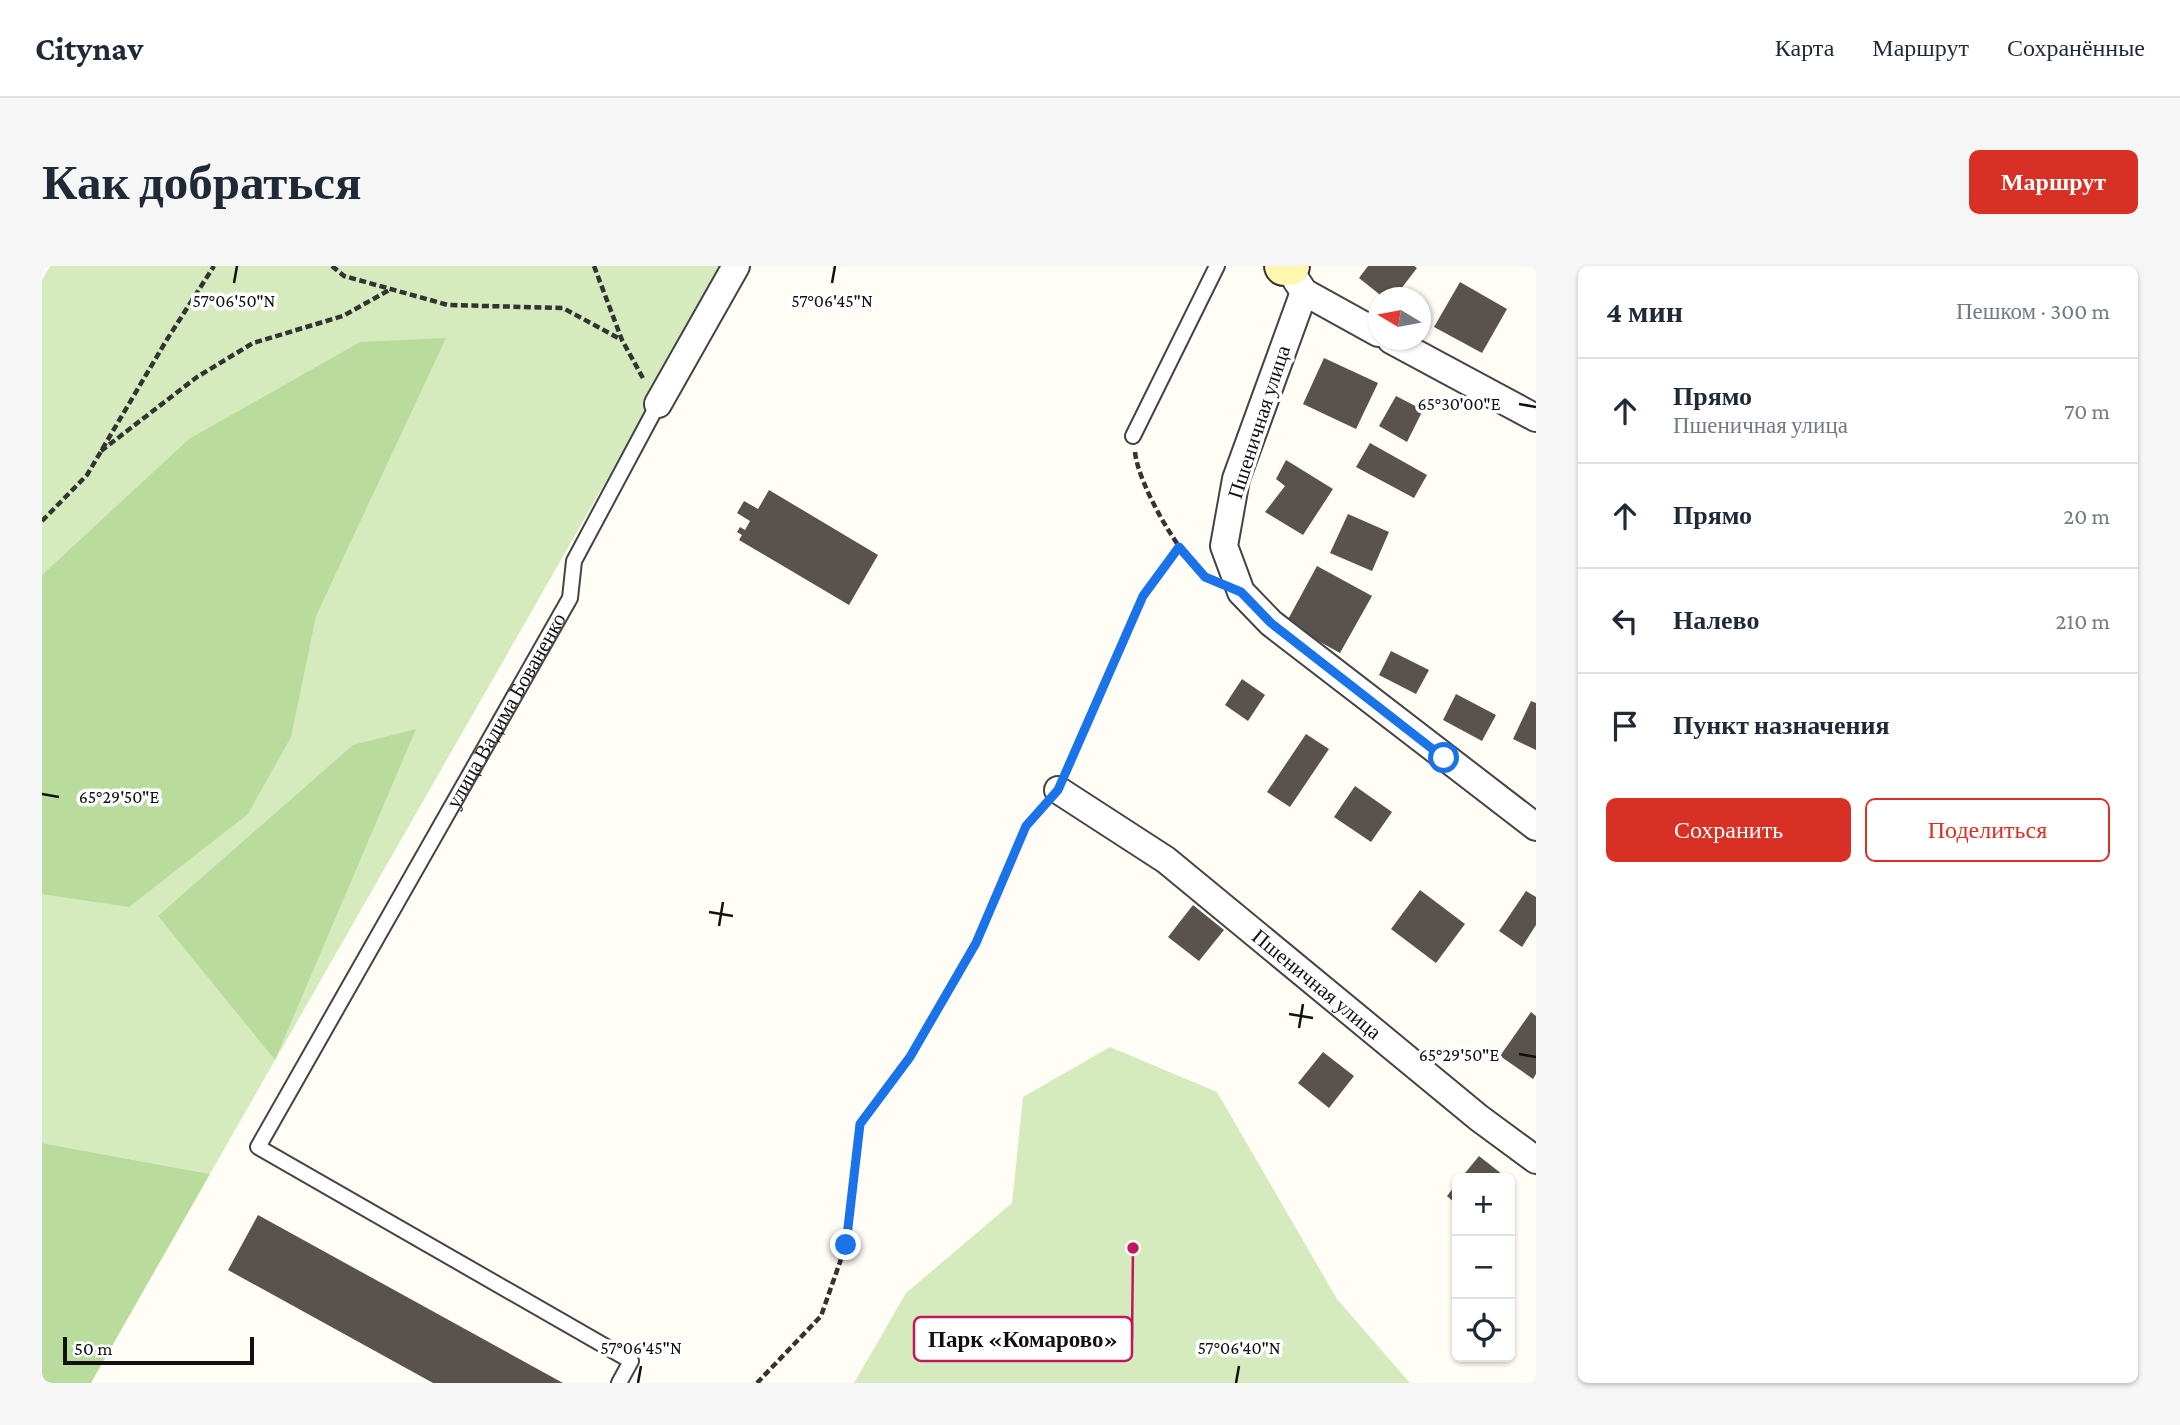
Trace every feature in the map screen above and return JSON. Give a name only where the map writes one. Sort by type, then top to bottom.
[{"type":"street","name":"улица Вадима Бованенко","points":[[658,404],[736,266]]},
{"type":"street","points":[[1291,273],[1368,326]]},
{"type":"street","name":"Пшеничная улица","points":[[1291,273],[1236,479],[1224,546],[1241,592],[1282,632],[1536,827]]},
{"type":"street","points":[[1410,350],[1536,418]]},
{"type":"street","name":"Пшеничная улица","points":[[1058,790],[1166,860],[1479,1118],[1536,1160]]},
{"type":"lane","points":[[1133,436],[1217,266]]},
{"type":"lane","name":"улица Вадима Бованенко","points":[[619,1383],[631,1361],[258,1147],[570,598],[574,561],[658,404]]},
{"type":"path","points":[[42,521],[87,475],[214,266]]},
{"type":"path","points":[[332,266],[344,276],[448,305],[563,308],[622,340]]},
{"type":"path","points":[[594,266],[622,340],[658,404]]},
{"type":"path","points":[[101,451],[197,377],[253,343],[343,316],[391,289]]},
{"type":"path","points":[[1133,436],[1136,463],[1157,510],[1179,547],[1205,577],[1241,592]]},
{"type":"path","points":[[757,1383],[821,1316],[846,1245],[860,1124],[910,1057],[976,943],[1026,826],[1058,790],[1143,596],[1179,547]]},
{"type":"green space","points":[[50,266],[729,266],[210,1174],[42,1143],[42,280]]},
{"type":"green space","points":[[446,338],[316,616],[291,737],[248,814],[129,907],[42,894],[42,575],[189,439],[360,342]]},
{"type":"green space","points":[[416,729],[275,1060],[158,916],[353,745]]},
{"type":"green space","points":[[1110,1047],[1217,1092],[1337,1299],[1410,1383],[854,1383],[906,1293],[1012,1203],[1023,1097]]},
{"type":"green space","points":[[42,1143],[210,1174],[91,1383],[42,1383]]},
{"type":"building","points":[[1368,266],[1417,268],[1402,287],[1370,287],[1359,278]]},
{"type":"building","points":[[1460,282],[1507,309],[1482,353],[1434,327]]},
{"type":"building","points":[[1324,358],[1378,383],[1356,429],[1303,404]]},
{"type":"building","points":[[1396,396],[1423,410],[1407,442],[1379,426]]},
{"type":"building","points":[[1370,443],[1427,475],[1414,498],[1356,467]]},
{"type":"building","points":[[1286,460],[1333,489],[1303,535],[1265,512],[1285,486],[1276,479]]},
{"type":"building","points":[[769,490],[878,555],[849,605],[739,540],[742,535],[737,532],[740,527],[745,530],[750,521],[737,513],[744,501],[758,509]]},
{"type":"building","points":[[1348,514],[1389,532],[1372,571],[1330,553]]},
{"type":"building","points":[[1317,566],[1372,596],[1340,653],[1286,623]]},
{"type":"building","points":[[1391,651],[1429,670],[1416,694],[1379,675]]},
{"type":"building","points":[[1242,679],[1265,695],[1248,721],[1225,705]]},
{"type":"building","points":[[1456,694],[1496,715],[1482,741],[1443,720]]},
{"type":"building","points":[[1531,701],[1536,703],[1536,750],[1513,739]]},
{"type":"building","points":[[1306,734],[1329,749],[1290,807],[1267,792]]},
{"type":"building","points":[[1355,786],[1392,812],[1371,842],[1334,817]]},
{"type":"building","points":[[1420,890],[1465,924],[1436,963],[1391,929]]},
{"type":"building","points":[[1526,891],[1536,897],[1536,925],[1522,947],[1499,931]]},
{"type":"building","points":[[1193,905],[1224,930],[1199,961],[1168,937]]},
{"type":"building","points":[[1531,1012],[1536,1016],[1536,1074],[1533,1079],[1500,1056]]},
{"type":"building","points":[[1323,1052],[1354,1076],[1329,1108],[1298,1083]]},
{"type":"building","points":[[1479,1156],[1501,1173],[1465,1173]]},
{"type":"building","points":[[258,1215],[563,1383],[433,1383],[228,1270]]},
{"type":"place","name":"Парк «Комарово»","points":[[1133,1248]]},
{"type":"route","points":[[846,1245],[860,1124],[910,1057],[976,943],[1026,826],[1058,790],[1143,596],[1179,547],[1205,577],[1241,592],[1271,623],[1444,758]]}]
